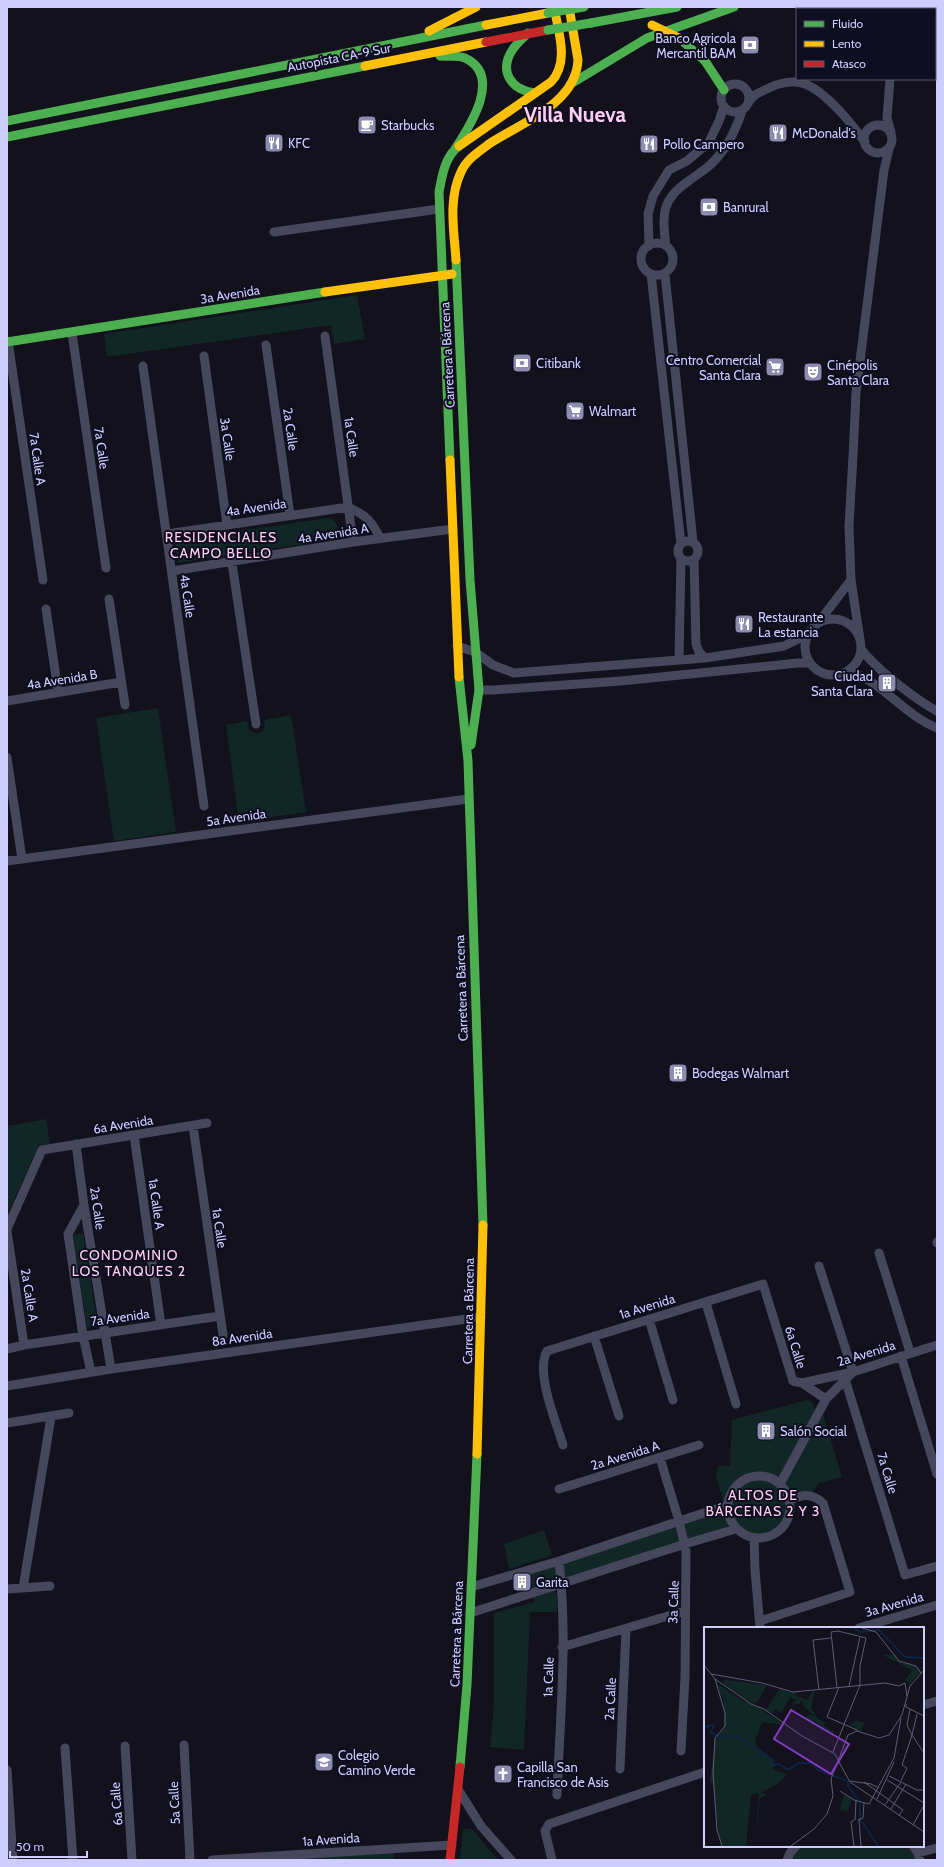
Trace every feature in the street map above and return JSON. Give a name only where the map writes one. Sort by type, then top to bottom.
[{"type":"main road","points":[[413,40],[476,7]]},
{"type":"main road","name":"Carretera a Bárcena","points":[[468,761],[479,690],[470,580],[453,197],[458,179],[466,162],[482,148],[555,103],[569,90],[574,82],[578,68],[579,52],[568,7]]},
{"type":"main road","name":"Autopista CA-9 Sur","points":[[7,121],[413,40],[551,10],[584,7]]},
{"type":"main road","name":"Autopista CA-9 Sur","points":[[7,137],[528,33],[613,20],[677,7]]},
{"type":"main road","points":[[574,82],[647,38],[734,7]]},
{"type":"main road","name":"Carretera a Bárcena","points":[[450,1860],[459,1791],[463,1721],[468,1685],[481,1317],[482,1237],[468,761],[458,669],[439,192],[443,169],[455,149],[551,82],[559,72],[561,59],[560,45],[551,10]]},
{"type":"main road","points":[[613,20],[633,20],[652,25],[694,47],[716,74],[724,90]]},
{"type":"main road","points":[[528,33],[510,54],[507,64],[507,72],[510,81],[518,89],[526,93],[535,93]]},
{"type":"main road","points":[[417,55],[463,58],[473,63],[480,72],[484,81],[482,97],[469,127],[455,149]]},
{"type":"main road","name":"3a Avenida","points":[[7,342],[443,274],[456,274]]},
{"type":"main road","points":[[458,669],[479,690],[461,702]]},
{"type":"street","points":[[807,635],[804,645],[805,654],[809,663],[816,670],[826,675],[835,676],[849,671],[856,663],[861,649],[851,580],[849,526],[856,393],[884,170],[892,141],[887,118],[890,80]]},
{"type":"street","points":[[742,110],[739,112],[730,111],[724,106],[721,99],[724,90],[730,85],[739,84],[752,93],[757,93],[784,83],[805,84],[814,89],[828,101],[854,128],[884,170]]},
{"type":"street","points":[[746,89],[749,93],[749,102]]},
{"type":"street","points":[[666,246],[658,243],[649,246],[644,251],[641,259],[644,268],[652,274],[665,274],[672,267],[672,254],[666,246],[663,224],[665,205],[673,193],[714,162],[730,140],[742,110],[757,93]]},
{"type":"street","points":[[649,246],[648,214],[653,196],[669,170],[687,161],[709,142],[724,106]]},
{"type":"street","points":[[865,142],[866,133],[885,117],[888,111]]},
{"type":"street","points":[[854,128],[866,129],[874,126],[885,127],[891,132]]},
{"type":"street","points":[[872,152],[881,153],[889,149]]},
{"type":"street","points":[[274,232],[440,209]]},
{"type":"street","points":[[652,274],[681,544],[678,550],[681,558],[679,660]]},
{"type":"street","points":[[665,274],[693,542],[698,551],[694,559],[696,644],[699,652],[706,658]]},
{"type":"street","name":"7a Calle","points":[[72,333],[106,568]]},
{"type":"street","name":"1a Calle","points":[[325,336],[353,542]]},
{"type":"street","name":"7a Calle A","points":[[7,342],[43,580]]},
{"type":"street","name":"2a Calle","points":[[266,345],[290,515]]},
{"type":"street","name":"3a Calle","points":[[204,356],[227,525]]},
{"type":"street","name":"4a Calle","points":[[143,366],[204,806]]},
{"type":"street","name":"4a Avenida A","points":[[348,507],[365,515],[372,522],[380,538]]},
{"type":"street","name":"4a Avenida","points":[[167,534],[348,507]]},
{"type":"street","name":"4a Avenida A","points":[[172,571],[353,542],[452,529]]},
{"type":"street","points":[[681,544],[688,541],[693,542]]},
{"type":"street","points":[[681,558],[688,561],[694,559]]},
{"type":"street","points":[[232,562],[256,724]]},
{"type":"street","points":[[457,646],[475,652],[493,665],[514,673],[706,658],[784,646],[807,635],[851,580]]},
{"type":"street","points":[[109,599],[125,705]]},
{"type":"street","points":[[46,609],[58,691]]},
{"type":"street","points":[[818,623],[828,620],[838,620],[848,624],[855,631],[860,640]]},
{"type":"street","points":[[861,649],[866,656],[889,676],[928,706],[937,711]]},
{"type":"street","points":[[479,690],[621,681],[809,663]]},
{"type":"street","points":[[849,671],[864,676],[912,713],[937,728]]},
{"type":"street","name":"4a Avenida B","points":[[7,701],[58,691],[121,682]]},
{"type":"street","points":[[7,757],[22,859]]},
{"type":"street","name":"5a Avenida","points":[[7,861],[468,799]]},
{"type":"street","name":"6a Avenida","points":[[42,1150],[207,1123]]},
{"type":"street","name":"1a Calle","points":[[193,1126],[223,1335]]},
{"type":"street","name":"1a Calle A","points":[[134,1135],[161,1324]]},
{"type":"street","name":"2a Calle","points":[[76,1144],[84,1205],[111,1369]]},
{"type":"street","name":"2a Calle A","points":[[24,1345],[7,1230],[42,1150]]},
{"type":"street","points":[[84,1205],[68,1234],[83,1336],[91,1372]]},
{"type":"street","points":[[879,1253],[910,1352]]},
{"type":"street","points":[[780,1484],[826,1398],[853,1372],[819,1266]]},
{"type":"street","name":"1a Avenida","points":[[563,1445],[545,1382],[544,1359],[550,1349],[706,1303],[763,1284]]},
{"type":"street","name":"6a Calle","points":[[763,1284],[793,1381],[802,1383],[826,1398]]},
{"type":"street","points":[[706,1303],[736,1404]]},
{"type":"street","name":"7a Avenida","points":[[24,1345],[220,1316]]},
{"type":"street","name":"8a Avenida","points":[[7,1386],[111,1369],[481,1317]]},
{"type":"street","points":[[649,1319],[673,1400]]},
{"type":"street","points":[[594,1336],[619,1416]]},
{"type":"street","points":[[7,1348],[24,1345]]},
{"type":"street","name":"2a Avenida","points":[[802,1383],[853,1372],[910,1352],[937,1345]]},
{"type":"street","points":[[901,1356],[937,1474]]},
{"type":"street","name":"7a Calle","points":[[845,1379],[906,1574],[937,1566]]},
{"type":"street","points":[[7,1423],[69,1413]]},
{"type":"street","points":[[23,1588],[51,1417]]},
{"type":"street","name":"2a Avenida A","points":[[559,1490],[699,1445]]},
{"type":"street","name":"3a Calle","points":[[660,1458],[679,1521],[685,1544],[687,1560],[685,1677],[681,1751]]},
{"type":"street","points":[[762,1476],[772,1478],[780,1484],[786,1492],[789,1501],[788,1518],[778,1531],[767,1537],[754,1538],[736,1529],[730,1516],[728,1505],[734,1488],[742,1481],[751,1477],[762,1476]]},
{"type":"street","points":[[754,1538],[755,1570],[760,1625],[848,1594],[850,1589],[823,1503],[814,1497],[804,1495],[789,1501]]},
{"type":"street","points":[[471,1587],[559,1561],[728,1505]]},
{"type":"street","points":[[470,1613],[736,1529]]},
{"type":"street","name":"1a Calle","points":[[557,1795],[562,1647],[562,1583],[559,1561]]},
{"type":"street","points":[[7,1589],[50,1586]]},
{"type":"street","points":[[936,1605],[937,1615]]},
{"type":"street","name":"3a Avenida","points":[[866,1627],[880,1625],[936,1605]]},
{"type":"street","points":[[562,1647],[685,1610]]},
{"type":"street","name":"2a Calle","points":[[620,1769],[626,1629]]},
{"type":"street","points":[[924,1705],[937,1701]]},
{"type":"street","name":"5a Calle","points":[[184,1745],[190,1860]]},
{"type":"street","name":"6a Calle","points":[[125,1746],[132,1860]]},
{"type":"street","points":[[65,1748],[73,1860]]},
{"type":"street","points":[[7,1770],[13,1860]]},
{"type":"street","points":[[552,1860],[545,1830],[549,1824],[704,1772]]},
{"type":"street","points":[[459,1791],[481,1826],[511,1860]]},
{"type":"street","name":"1a Avenida","points":[[212,1860],[250,1859],[452,1845]]},
{"type":"street","points":[[787,1860],[795,1847]]},
{"type":"street","points":[[917,1853],[937,1848]]},
{"type":"green space","points":[[357,295],[365,339],[334,344],[331,325],[107,357],[104,334]]},
{"type":"green space","points":[[328,518],[335,522],[338,526],[337,534],[329,540],[178,563],[175,540]]},
{"type":"green space","points":[[158,708],[176,832],[114,841],[96,718]]},
{"type":"green space","points":[[291,715],[306,812],[239,822],[226,725],[247,721],[249,730],[257,734],[265,729],[264,720]]},
{"type":"green space","points":[[46,1119],[50,1144],[39,1145],[7,1215],[7,1126]]},
{"type":"green space","points":[[83,1233],[98,1326],[87,1328],[73,1235]]},
{"type":"green space","points":[[807,1400],[813,1403],[816,1412],[779,1480],[762,1475],[746,1477],[734,1486],[727,1503],[724,1505],[716,1476],[718,1466],[730,1466],[732,1420]]},
{"type":"green space","points":[[823,1414],[842,1477],[819,1483],[812,1493],[791,1498],[783,1484]]},
{"type":"green space","points":[[761,1476],[777,1483],[786,1494],[790,1507],[788,1519],[780,1529],[769,1536],[754,1536],[736,1529],[533,1592],[526,1571],[728,1505],[732,1493],[739,1484],[749,1478]]},
{"type":"green space","points":[[544,1530],[552,1555],[509,1569],[504,1544]]},
{"type":"green space","points":[[554,1590],[557,1595],[557,1612],[530,1612],[524,1750],[490,1747],[494,1703],[494,1613],[535,1602],[533,1596]]},
{"type":"green space","points":[[463,1829],[472,1829],[498,1860],[460,1860]]},
{"type":"green space","points":[[795,1847],[914,1847],[920,1860],[787,1860]]},
{"type":"green space","points":[[393,1848],[394,1860],[212,1860]]},
{"type":"traffic: fast","points":[[548,13],[584,7]]},
{"type":"traffic: fast","points":[[591,23],[677,7]]},
{"type":"traffic: fast","points":[[574,82],[647,38],[734,7]]},
{"type":"traffic: fast","points":[[548,30],[591,23]]},
{"type":"traffic: fast","points":[[7,121],[486,25]]},
{"type":"traffic: fast","points":[[528,33],[513,49],[509,57],[507,72],[509,78],[519,88],[535,93]]},
{"type":"traffic: fast","points":[[679,38],[705,61],[724,90]]},
{"type":"traffic: fast","points":[[440,56],[465,58],[476,66],[482,77],[480,102],[475,115],[455,149]]},
{"type":"traffic: fast","points":[[7,137],[365,66]]},
{"type":"traffic: fast","points":[[450,460],[439,192],[447,161],[450,155],[459,146]]},
{"type":"traffic: fast","points":[[456,260],[470,580],[479,690],[471,745]]},
{"type":"traffic: fast","points":[[7,342],[325,292]]},
{"type":"traffic: fast","points":[[459,677],[468,761],[483,1225]]},
{"type":"traffic: fast","points":[[460,1767],[467,1685],[477,1454]]},
{"type":"traffic: slow","points":[[429,31],[476,7]]},
{"type":"traffic: slow","points":[[459,146],[551,82],[557,74],[560,65],[561,46],[554,7]]},
{"type":"traffic: slow","points":[[456,260],[453,227],[453,204],[457,182],[463,168],[473,156],[489,144],[545,111],[568,89],[575,75],[578,60],[569,7]]},
{"type":"traffic: slow","points":[[486,25],[548,13]]},
{"type":"traffic: slow","points":[[652,25],[679,38]]},
{"type":"traffic: slow","points":[[365,66],[486,42]]},
{"type":"traffic: slow","points":[[325,292],[452,274]]},
{"type":"traffic: slow","points":[[450,460],[459,677]]},
{"type":"traffic: slow","points":[[477,1454],[483,1225]]},
{"type":"traffic: jam","points":[[486,42],[548,30]]},
{"type":"traffic: jam","points":[[450,1860],[460,1767]]},
{"type":"place","name":"Banco Agricola Mercantil BAM","points":[[750,45]]},
{"type":"place","name":"Starbucks","points":[[367,125]]},
{"type":"place","name":"McDonald's","points":[[778,133]]},
{"type":"place","name":"KFC","points":[[274,143]]},
{"type":"place","name":"Pollo Campero","points":[[649,144]]},
{"type":"place","name":"Banrural","points":[[709,207]]},
{"type":"place","name":"Citibank","points":[[522,363]]},
{"type":"place","name":"Centro Comercial Santa Clara","points":[[775,367]]},
{"type":"place","name":"Cinépolis Santa Clara","points":[[813,372]]},
{"type":"place","name":"Walmart","points":[[575,411]]},
{"type":"place","name":"Restaurante La estancia","points":[[744,624]]},
{"type":"place","name":"Ciudad Santa Clara","points":[[887,683]]},
{"type":"place","name":"Bodegas Walmart","points":[[678,1073]]},
{"type":"place","name":"Salón Social","points":[[766,1431]]},
{"type":"place","name":"Garita","points":[[522,1582]]},
{"type":"place","name":"Colegio Camino Verde","points":[[324,1762]]},
{"type":"place","name":"Capilla San Francisco de Asis","points":[[503,1774]]},
{"type":"district","name":"Villa Nueva","points":[[575,115]]},
{"type":"district","name":"RESIDENCIALES CAMPO BELLO","points":[[221,546]]},
{"type":"district","name":"CONDOMINIO LOS TANQUES 2","points":[[129,1264]]},
{"type":"district","name":"ALTOS DE BÁRCENAS 2 Y 3","points":[[763,1504]]}]
